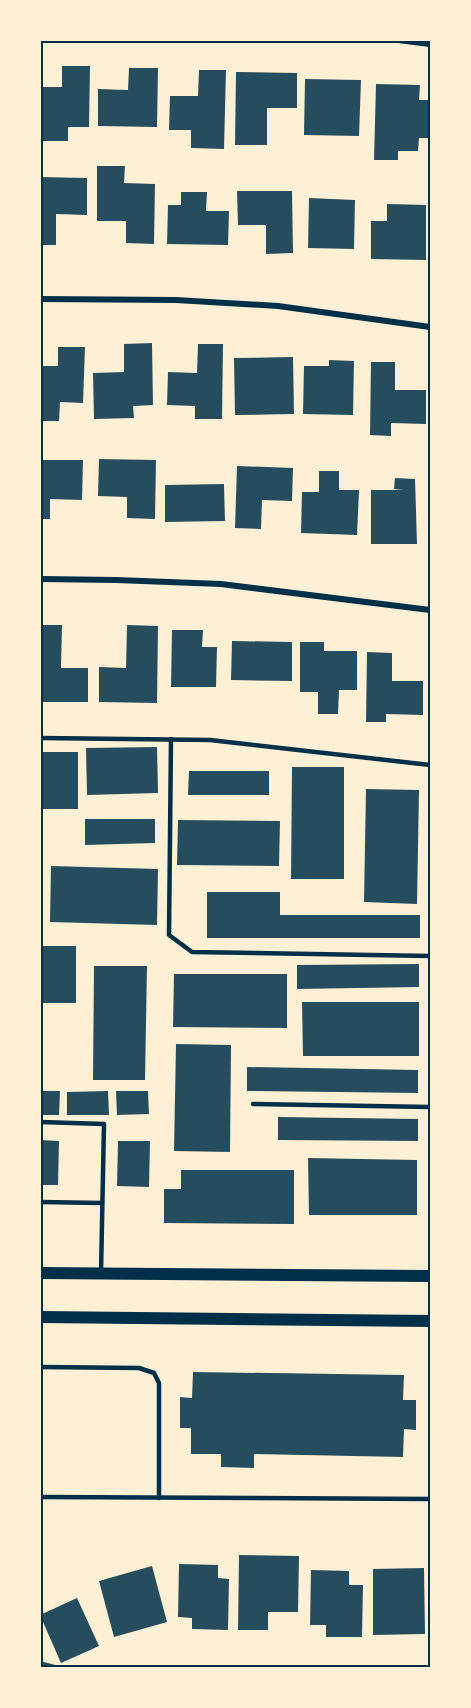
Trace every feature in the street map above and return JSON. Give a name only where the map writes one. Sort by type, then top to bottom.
[{"type":"main road","points":[[40,1273],[430,1276]]},
{"type":"main road","points":[[40,1317],[430,1320]]},
{"type":"street","points":[[398,40],[430,44]]},
{"type":"street","points":[[40,299],[176,300],[278,306],[430,327]]},
{"type":"street","points":[[40,579],[221,584],[430,610]]},
{"type":"lane","points":[[40,738],[210,740],[430,765]]},
{"type":"lane","points":[[171,739],[169,935],[192,952],[430,956]]},
{"type":"lane","points":[[253,1104],[430,1107]]},
{"type":"lane","points":[[40,1122],[104,1124],[101,1273]]},
{"type":"lane","points":[[40,1202],[102,1203]]},
{"type":"lane","points":[[40,1366],[139,1368],[154,1373],[159,1383],[159,1498]]},
{"type":"lane","points":[[40,1497],[430,1499]]},
{"type":"building","points":[[62,66],[90,66],[89,127],[68,127],[68,141],[40,141],[40,87],[62,87]]},
{"type":"building","points":[[129,68],[158,68],[157,127],[98,126],[98,89],[128,90]]},
{"type":"building","points":[[199,70],[226,70],[224,149],[191,148],[191,130],[169,130],[170,96],[198,96]]},
{"type":"building","points":[[236,72],[297,73],[297,108],[267,108],[267,145],[235,145]]},
{"type":"building","points":[[305,79],[361,80],[359,136],[304,135]]},
{"type":"building","points":[[376,84],[420,85],[419,100],[429,100],[428,138],[419,138],[418,151],[398,151],[398,160],[374,160]]},
{"type":"building","points":[[97,166],[125,166],[124,183],[155,184],[154,244],[126,243],[126,221],[97,221]]},
{"type":"building","points":[[40,177],[87,178],[87,215],[56,214],[56,245],[40,245]]},
{"type":"building","points":[[237,191],[292,191],[293,253],[266,254],[266,225],[238,225]]},
{"type":"building","points":[[181,192],[207,192],[206,211],[229,211],[228,245],[167,244],[168,205],[181,205]]},
{"type":"building","points":[[309,198],[355,200],[354,249],[308,248]]},
{"type":"building","points":[[387,204],[426,205],[426,260],[371,259],[371,221],[387,221]]},
{"type":"building","points":[[152,343],[153,405],[133,406],[134,418],[94,419],[93,373],[124,372],[124,344]]},
{"type":"building","points":[[198,344],[223,344],[222,419],[195,419],[195,406],[167,405],[168,372],[197,373]]},
{"type":"building","points":[[58,347],[85,347],[83,403],[60,402],[59,421],[40,421],[40,366],[58,366]]},
{"type":"building","points":[[293,357],[294,414],[235,415],[234,358]]},
{"type":"building","points":[[329,360],[354,361],[353,415],[303,414],[304,366],[329,366]]},
{"type":"building","points":[[371,362],[395,362],[395,390],[426,390],[426,424],[391,423],[391,436],[370,435]]},
{"type":"building","points":[[99,459],[156,460],[155,519],[127,518],[127,497],[98,496]]},
{"type":"building","points":[[40,460],[83,460],[82,500],[50,499],[50,519],[40,519]]},
{"type":"building","points":[[237,466],[293,468],[292,501],[262,500],[261,529],[235,528]]},
{"type":"building","points":[[319,471],[339,471],[339,490],[359,490],[357,535],[301,533],[302,492],[319,492]]},
{"type":"building","points":[[395,478],[415,479],[417,544],[371,544],[371,490],[403,490],[394,489]]},
{"type":"building","points":[[224,484],[225,521],[165,522],[165,485]]},
{"type":"building","points":[[40,625],[62,625],[61,668],[88,668],[88,702],[40,702]]},
{"type":"building","points":[[127,625],[158,626],[157,703],[99,702],[99,667],[126,668]]},
{"type":"building","points":[[172,630],[203,630],[202,647],[217,647],[216,687],[171,687]]},
{"type":"building","points":[[232,641],[292,642],[292,681],[231,680]]},
{"type":"building","points":[[300,642],[324,642],[324,651],[357,651],[357,690],[339,690],[338,714],[318,714],[318,692],[300,692]]},
{"type":"building","points":[[367,652],[392,653],[392,681],[423,681],[423,715],[386,714],[386,722],[366,722]]},
{"type":"building","points":[[157,747],[158,793],[87,795],[86,748]]},
{"type":"building","points":[[40,752],[78,752],[78,809],[40,809]]},
{"type":"building","points":[[292,767],[344,767],[344,879],[291,879]]},
{"type":"building","points":[[189,771],[269,771],[269,795],[188,795]]},
{"type":"building","points":[[366,789],[419,790],[417,904],[364,902]]},
{"type":"building","points":[[85,819],[155,819],[155,843],[85,845]]},
{"type":"building","points":[[178,820],[280,821],[279,866],[177,865]]},
{"type":"building","points":[[51,866],[158,869],[157,925],[50,922]]},
{"type":"building","points":[[207,892],[280,892],[280,915],[420,915],[420,938],[207,938]]},
{"type":"building","points":[[40,946],[76,946],[76,1003],[40,1003]]},
{"type":"building","points":[[419,964],[419,987],[297,989],[297,965]]},
{"type":"building","points":[[94,966],[147,966],[145,1080],[93,1080]]},
{"type":"building","points":[[174,974],[287,974],[287,1028],[173,1027]]},
{"type":"building","points":[[302,1002],[419,1002],[419,1056],[303,1056]]},
{"type":"building","points":[[176,1044],[231,1045],[230,1152],[174,1151]]},
{"type":"building","points":[[247,1067],[418,1070],[418,1093],[247,1091]]},
{"type":"building","points":[[40,1091],[60,1091],[59,1115],[40,1115]]},
{"type":"building","points":[[108,1091],[109,1115],[67,1115],[67,1092]]},
{"type":"building","points":[[116,1091],[148,1091],[149,1114],[117,1115]]},
{"type":"building","points":[[278,1117],[418,1119],[418,1141],[278,1140]]},
{"type":"building","points":[[40,1140],[59,1141],[58,1185],[40,1185]]},
{"type":"building","points":[[118,1141],[150,1141],[149,1187],[117,1186]]},
{"type":"building","points":[[308,1158],[417,1160],[417,1215],[309,1215]]},
{"type":"building","points":[[181,1170],[294,1170],[294,1224],[164,1223],[164,1189],[181,1189]]},
{"type":"building","points":[[193,1372],[404,1375],[403,1400],[416,1400],[416,1430],[404,1429],[403,1457],[254,1454],[254,1468],[221,1467],[221,1454],[191,1454],[191,1428],[180,1428],[180,1397],[192,1398]]},
{"type":"building","points":[[239,1555],[299,1556],[298,1612],[268,1612],[268,1630],[238,1630]]},
{"type":"building","points":[[179,1564],[218,1565],[218,1578],[229,1579],[228,1630],[192,1629],[192,1618],[178,1617]]},
{"type":"building","points":[[152,1566],[167,1622],[114,1637],[99,1581]]},
{"type":"building","points":[[424,1568],[425,1634],[373,1635],[373,1569]]},
{"type":"building","points":[[311,1570],[349,1571],[349,1585],[363,1585],[362,1637],[326,1637],[326,1625],[310,1625]]},
{"type":"building","points":[[77,1598],[99,1646],[61,1663],[40,1615]]},
{"type":"building","points":[[40,1661],[63,1667],[63,1668],[40,1668]]}]
